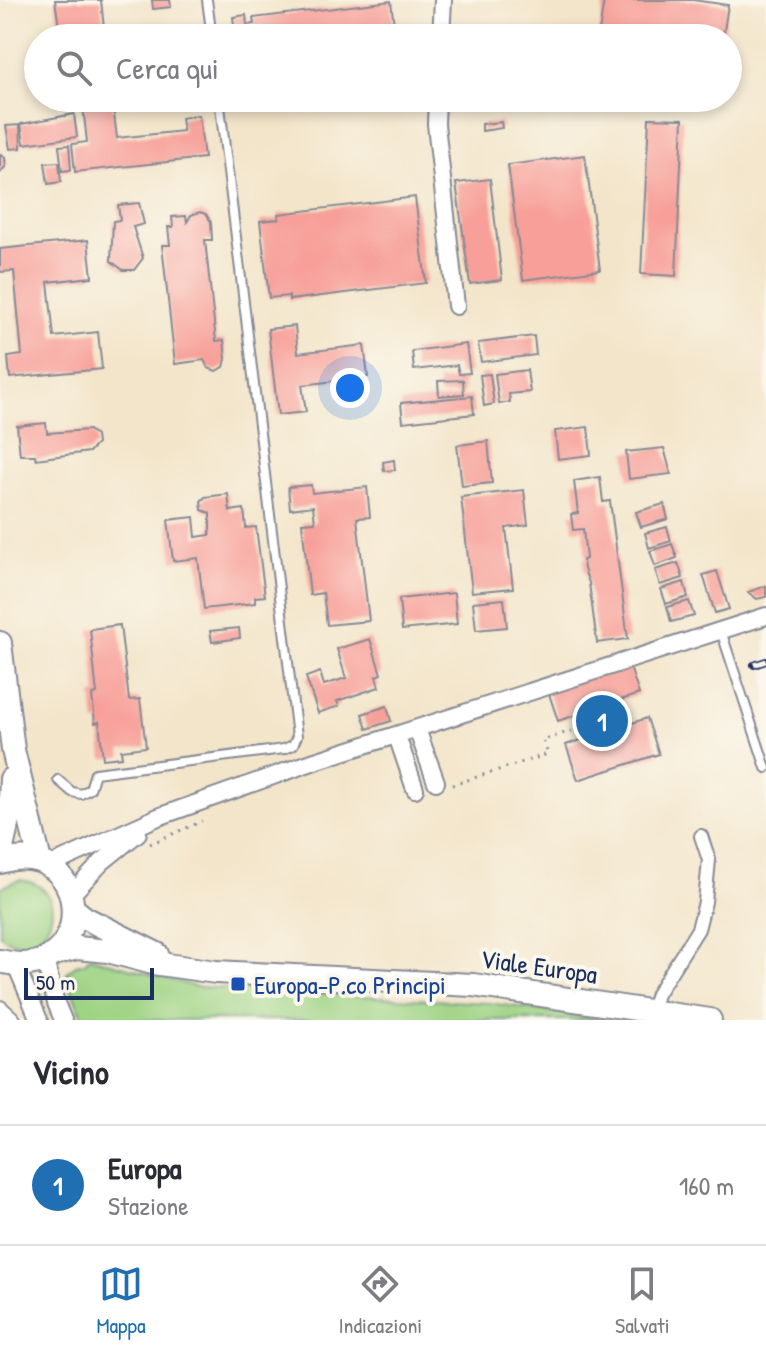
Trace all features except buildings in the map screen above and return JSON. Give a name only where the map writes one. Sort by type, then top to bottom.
[{"type":"main road","points":[[0,643],[13,750],[44,864],[0,859],[9,817],[13,750]]},
{"type":"main road","name":"Viale Europa","points":[[44,864],[59,873],[85,918],[155,954],[216,972]]},
{"type":"main road","points":[[50,957],[65,942],[72,926],[73,902]]},
{"type":"main road","name":"Viale Europa","points":[[8,963],[50,957],[77,948],[216,972],[473,985],[710,1020]]},
{"type":"street","points":[[442,24],[443,0]]},
{"type":"street","points":[[436,112],[456,306]]},
{"type":"street","points":[[44,864],[158,817],[315,761],[766,616]]},
{"type":"street","points":[[417,729],[436,782]]},
{"type":"street","points":[[397,736],[415,789]]},
{"type":"street","points":[[73,902],[102,862],[158,817]]},
{"type":"street","points":[[652,1010],[657,994],[698,929],[709,869],[701,836]]},
{"type":"street","points":[[50,957],[56,1003],[63,1020]]},
{"type":"street","points":[[8,963],[39,1020]]},
{"type":"street","points":[[0,1009],[12,1020]]},
{"type":"lane","points":[[207,0],[210,24]]},
{"type":"lane","points":[[58,780],[72,792],[81,794],[90,789],[95,773],[284,749],[293,745],[297,736],[221,112]]},
{"type":"lane","points":[[721,630],[766,768]]},
{"type":"path","points":[[150,844],[202,820]]},
{"type":"green space","points":[[19,880],[38,885],[48,896],[52,909],[42,934],[31,942],[16,943],[0,935],[0,888]]},
{"type":"green space","points":[[90,957],[196,987],[489,1003],[607,1020],[84,1020],[67,972]]},
{"type":"railway","points":[[754,665],[766,661]]},
{"type":"place","name":"Europa","points":[[602,721]]},
{"type":"place","name":"Europa-P.co Principi","points":[[238,984]]}]
